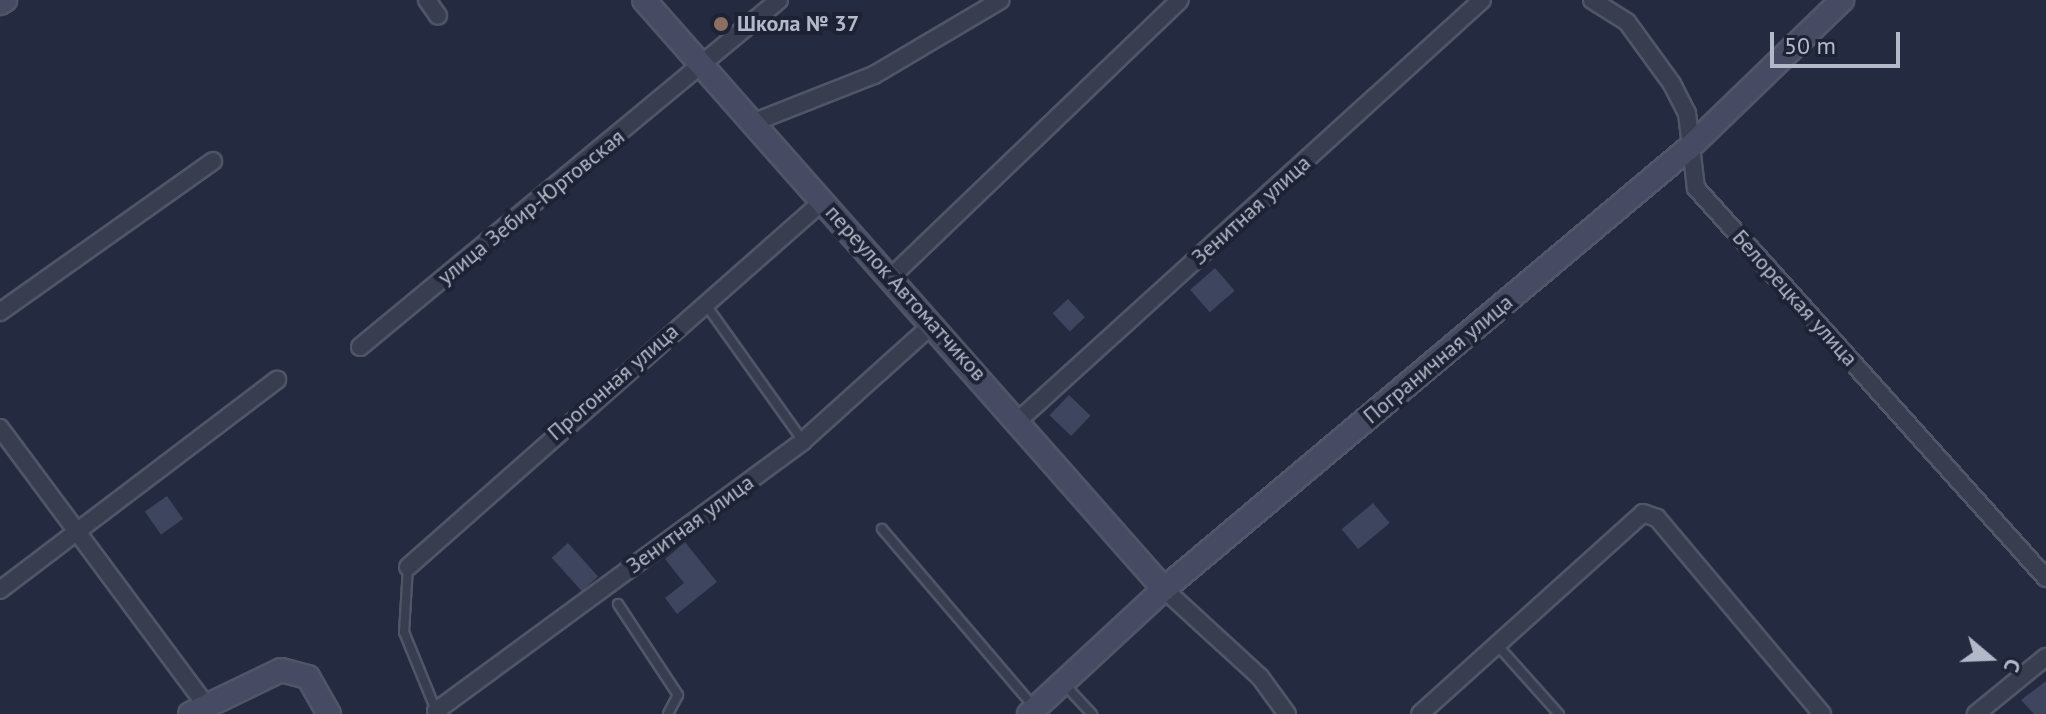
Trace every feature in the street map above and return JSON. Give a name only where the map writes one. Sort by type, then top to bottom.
[{"type":"street","points":[[427,0],[438,16]]},
{"type":"street","name":"переулок Автоматчиков","points":[[644,0],[1019,420],[1164,589]]},
{"type":"street","name":"улица Зебир-Юртовская","points":[[360,347],[703,67],[779,0]]},
{"type":"street","points":[[752,123],[874,75],[1001,0]]},
{"type":"street","points":[[891,277],[1180,0]]},
{"type":"street","name":"Зенитная улица","points":[[1019,420],[1482,0]]},
{"type":"street","name":"Белорецкая улица","points":[[1592,0],[1627,22],[1672,84],[1687,113],[1696,188],[2046,578]]},
{"type":"street","name":"Пограничная улица","points":[[1032,712],[1164,589],[1689,148],[1842,0]]},
{"type":"street","points":[[0,312],[213,161]]},
{"type":"street","name":"Прогонная улица","points":[[408,567],[823,201]]},
{"type":"street","name":"Зенитная улица","points":[[437,712],[803,441],[933,324]]},
{"type":"street","points":[[0,590],[277,380]]},
{"type":"street","points":[[0,428],[78,532],[197,709],[295,671],[308,677],[329,714]]},
{"type":"street","points":[[1420,714],[1499,647],[1643,513],[1657,518],[1822,714]]},
{"type":"street","points":[[1164,589],[1260,677],[1287,714]]},
{"type":"street","points":[[1984,712],[2046,657]]},
{"type":"lane","points":[[704,303],[803,441]]},
{"type":"lane","points":[[882,529],[1032,712]]},
{"type":"lane","points":[[408,567],[404,632],[437,712]]},
{"type":"lane","points":[[618,604],[678,695],[668,714]]},
{"type":"lane","points":[[1499,647],[1559,714]]},
{"type":"lane","points":[[1063,683],[1092,714]]},
{"type":"building","points":[[1215,268],[1235,291],[1210,312],[1190,290]]},
{"type":"building","points":[[1068,299],[1085,317],[1070,332],[1053,313]]},
{"type":"building","points":[[1069,395],[1091,416],[1071,436],[1050,415]]},
{"type":"building","points":[[167,496],[183,519],[161,534],[145,511]]},
{"type":"building","points":[[1373,503],[1390,523],[1358,549],[1342,529]]},
{"type":"building","points":[[685,542],[717,582],[677,614],[665,598],[684,583],[665,559]]},
{"type":"building","points":[[568,543],[598,576],[582,591],[552,558]]},
{"type":"building","points":[[2046,681],[2046,714],[2034,714],[2021,700]]},
{"type":"place","name":"Школа № 37","points":[[721,24]]}]
